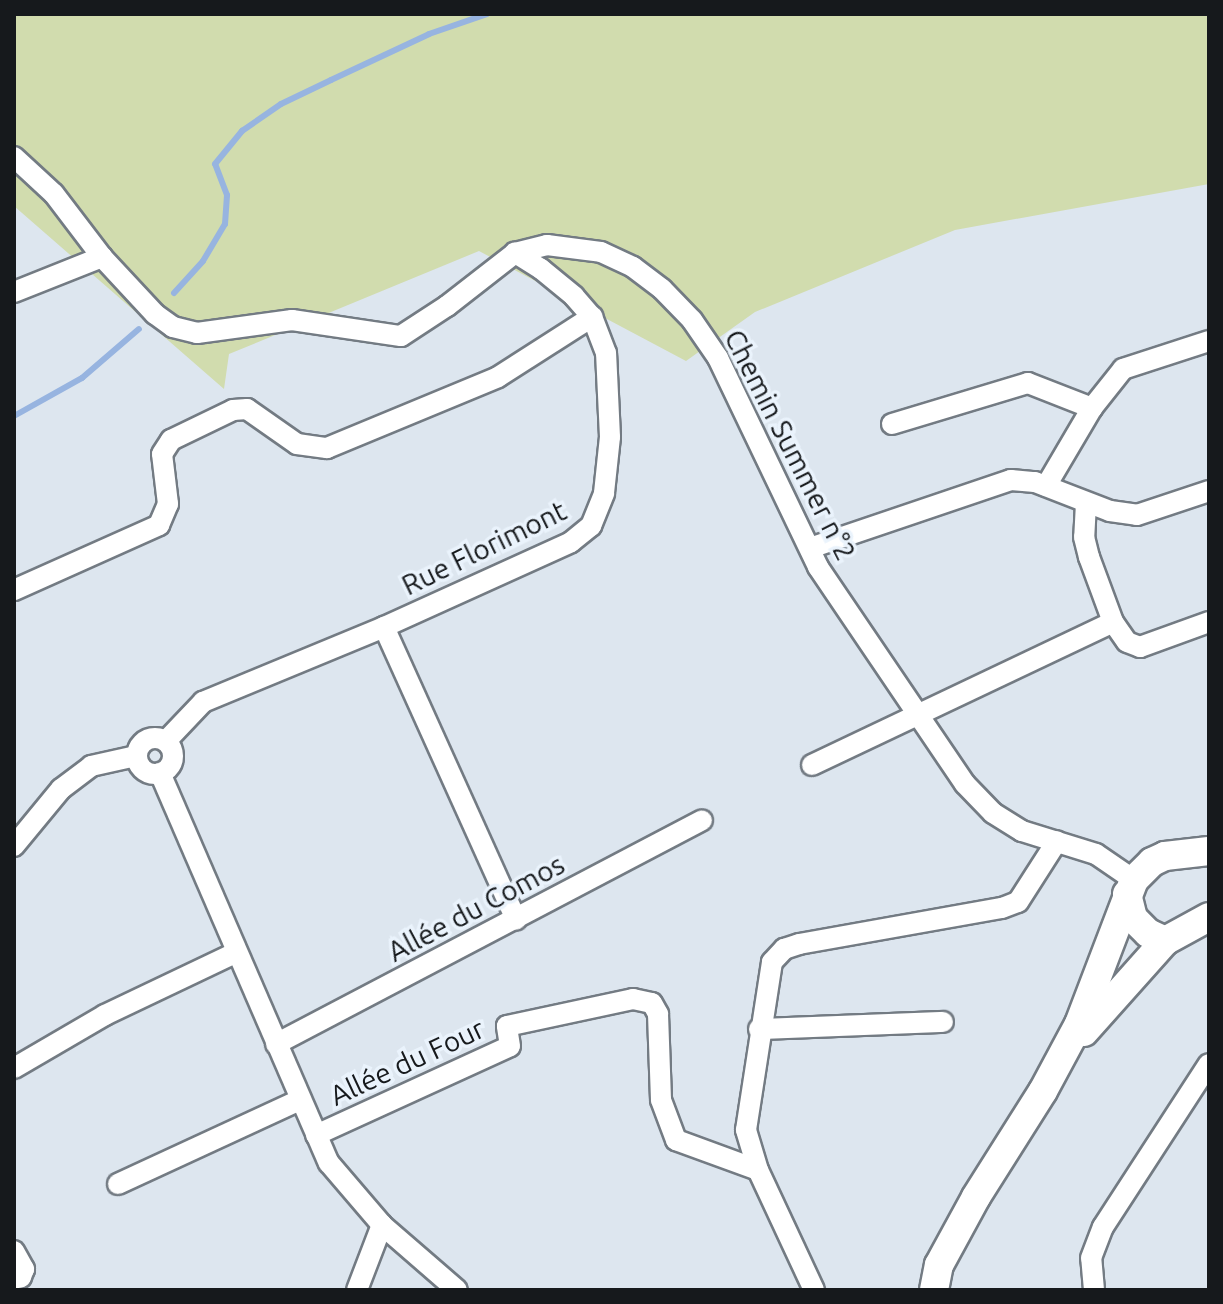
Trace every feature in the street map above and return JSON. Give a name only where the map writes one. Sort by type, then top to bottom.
[{"type":"main road","points":[[934,1290],[939,1265],[976,1197],[1079,1024],[1130,887],[1152,862],[1165,856],[1209,851]]},
{"type":"main road","points":[[1130,887],[1133,918],[1148,933],[1165,941]]},
{"type":"main road","points":[[1062,1057],[1165,941],[1178,930],[1209,917]]},
{"type":"street","name":"Chemin Summer n°2","points":[[14,157],[54,194],[102,257],[155,314],[173,327],[197,333],[220,333],[292,320],[401,336],[447,306],[515,253],[547,245],[601,252],[633,267],[662,289],[692,320],[718,358],[818,567],[965,784],[993,813],[1022,831],[1096,854],[1130,887]]},
{"type":"street","name":"Rue Florimont","points":[[166,741],[203,702],[384,627],[571,542],[591,526],[604,493],[610,437],[606,353],[592,317],[562,283],[515,253]]},
{"type":"street","points":[[14,292],[102,257]]},
{"type":"street","points":[[14,590],[159,525],[168,504],[162,454],[171,440],[233,410],[247,409],[297,444],[327,448],[498,377],[592,317]]},
{"type":"street","points":[[1046,486],[1092,408],[1123,369],[1209,341]]},
{"type":"street","points":[[892,424],[1028,383],[1092,408]]},
{"type":"street","points":[[810,548],[1011,480],[1046,486],[1086,503],[1137,515],[1209,491]]},
{"type":"street","points":[[1086,503],[1084,537],[1113,622],[1127,642],[1140,647],[1209,622]]},
{"type":"street","points":[[812,765],[1113,622]]},
{"type":"street","points":[[384,627],[516,920]]},
{"type":"street","points":[[159,738],[166,741],[172,760],[160,773],[150,773],[139,765],[136,756],[145,740],[159,738]]},
{"type":"street","points":[[14,846],[61,789],[91,766],[136,756]]},
{"type":"street","points":[[160,773],[235,953],[329,1163],[382,1225],[457,1290]]},
{"type":"street","name":"Allée du Comos","points":[[276,1044],[702,820]]},
{"type":"street","points":[[814,1290],[758,1170],[746,1130],[767,975],[772,962],[784,949],[1002,908],[1018,902],[1057,841]]},
{"type":"street","points":[[14,1068],[105,1015],[235,953]]},
{"type":"street","name":"Allée du Four","points":[[316,1135],[510,1046],[507,1026],[633,999],[652,1003],[658,1014],[661,1100],[676,1140],[758,1170]]},
{"type":"street","points":[[759,1029],[943,1022]]},
{"type":"street","points":[[1094,1290],[1091,1258],[1103,1227],[1209,1064]]},
{"type":"street","points":[[118,1184],[300,1100]]},
{"type":"street","points":[[357,1290],[382,1225]]},
{"type":"street","points":[[14,1251],[24,1269],[21,1277],[14,1279]]},
{"type":"green space","points":[[14,14],[1209,14],[1209,184],[955,230],[755,312],[686,361],[479,251],[229,354],[224,389],[14,206]]},
{"type":"waterway","points":[[174,293],[203,261],[225,224],[227,195],[215,164],[242,131],[281,104],[331,80],[429,34],[487,14]]},
{"type":"waterway","points":[[14,416],[82,378],[139,329]]}]
